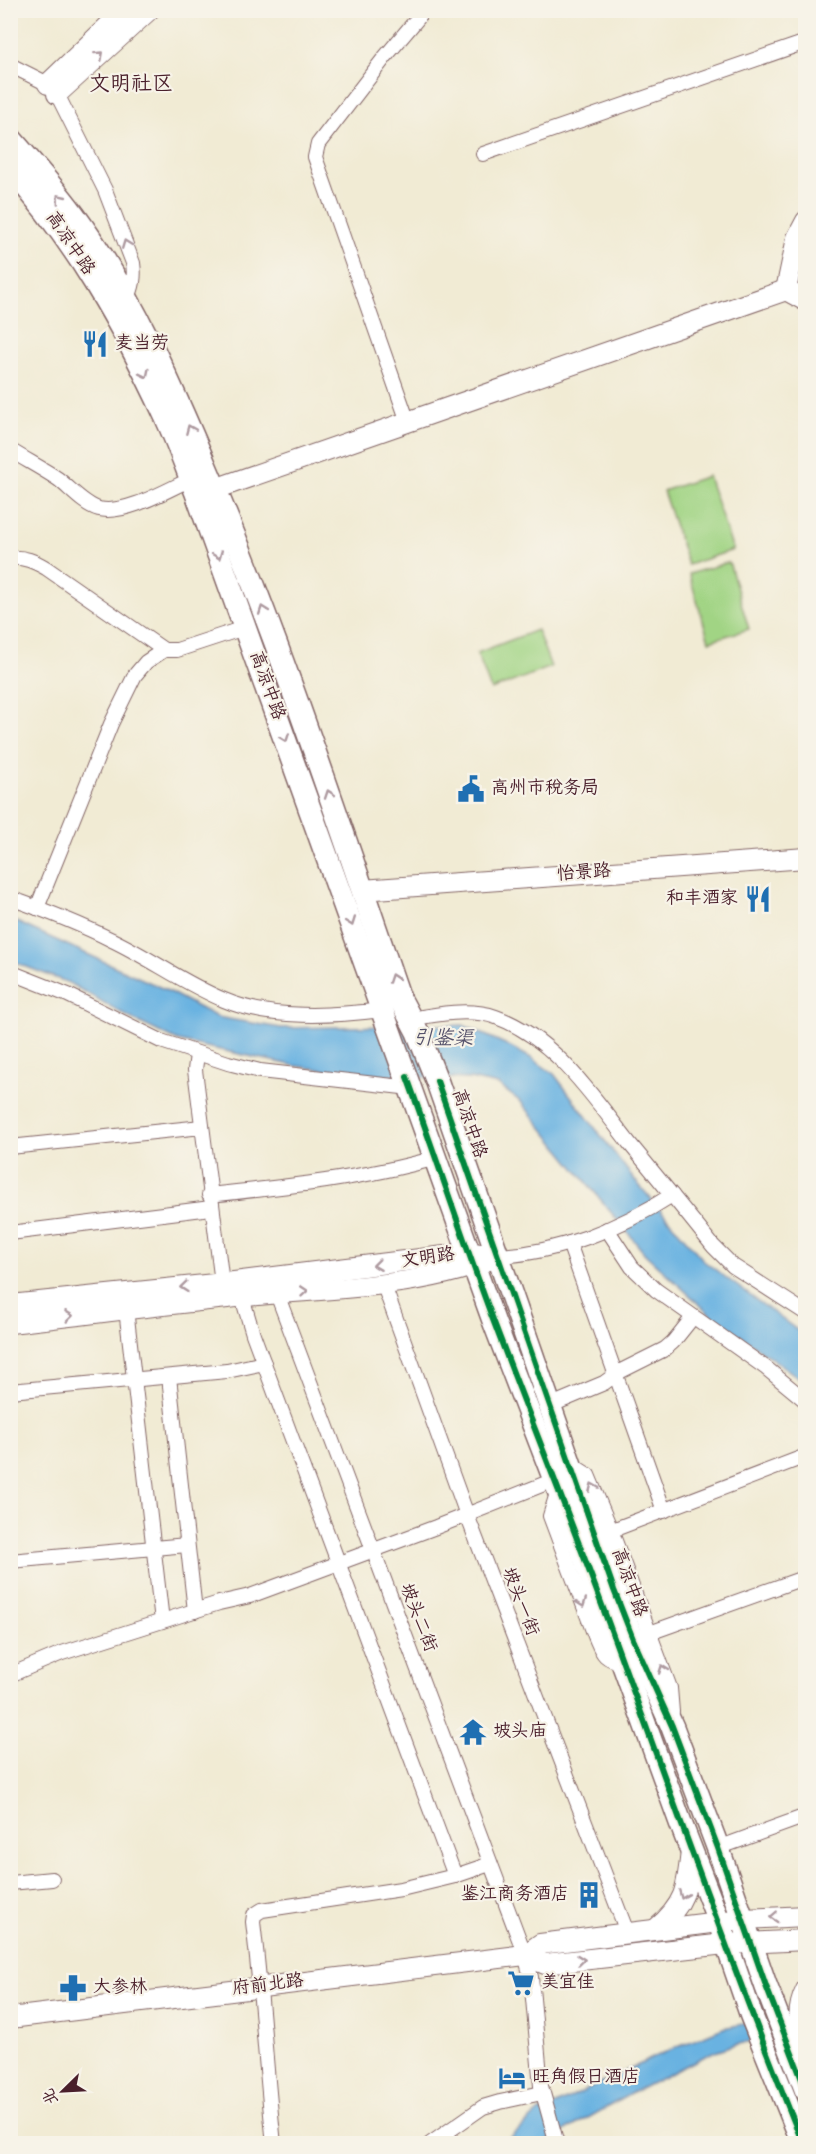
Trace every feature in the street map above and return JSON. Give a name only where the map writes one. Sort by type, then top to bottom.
[{"type":"main road","points":[[52,89],[125,10]]},
{"type":"main road","points":[[52,89],[149,10]]},
{"type":"main road","name":"高凉中路","points":[[10,138],[75,216],[118,304],[166,417],[191,479],[472,1260],[561,1477],[603,1534],[806,2090]]},
{"type":"main road","name":"高凉中路","points":[[10,168],[118,304],[183,414],[262,606],[399,997],[414,1025],[437,1081],[549,1406],[578,1565],[623,1662],[751,2015],[803,2144]]},
{"type":"main road","points":[[786,290],[797,238],[806,221]]},
{"type":"main road","points":[[215,489],[786,290],[806,301]]},
{"type":"main road","name":"怡景路","points":[[362,890],[806,858]]},
{"type":"main road","points":[[421,1116],[446,1109]]},
{"type":"main road","name":"文明路","points":[[10,1305],[428,1259],[472,1260],[498,1256]]},
{"type":"main road","name":"文明路","points":[[10,1323],[435,1276],[472,1260]]},
{"type":"main road","points":[[656,1929],[669,1918],[683,1898],[691,1851]]},
{"type":"main road","name":"府前北路","points":[[10,2018],[525,1955],[540,1944],[627,1932],[743,1919],[806,1916]]},
{"type":"main road","name":"府前北路","points":[[525,1955],[544,1964],[725,1944],[806,1940]]},
{"type":"main road","points":[[806,1990],[798,2021],[806,2056]]},
{"type":"street","points":[[408,422],[315,157],[318,144],[385,57],[412,26],[421,10]]},
{"type":"street","points":[[483,154],[806,42]]},
{"type":"street","points":[[10,65],[52,89],[105,190],[134,263],[135,274],[118,304]]},
{"type":"street","points":[[10,450],[58,479],[100,509],[112,510],[127,507],[191,479]]},
{"type":"street","points":[[10,558],[22,557],[46,568],[164,650],[177,650],[244,628]]},
{"type":"street","points":[[37,908],[111,724],[139,668],[164,650]]},
{"type":"street","points":[[10,898],[111,939],[225,1001],[278,1012],[311,1015],[383,1013]]},
{"type":"street","points":[[10,972],[68,995],[161,1041],[196,1054],[260,1071],[409,1082]]},
{"type":"street","points":[[414,1025],[432,1015],[477,1013],[495,1017],[521,1028],[568,1067],[668,1197],[713,1246],[733,1266],[806,1313]]},
{"type":"street","points":[[196,1054],[195,1070],[222,1283]]},
{"type":"street","points":[[10,1147],[202,1127]]},
{"type":"street","points":[[10,1233],[366,1175],[436,1158]]},
{"type":"street","points":[[498,1256],[530,1253],[569,1243],[613,1226],[668,1197]]},
{"type":"street","points":[[613,1226],[632,1267],[656,1290],[766,1368],[806,1401]]},
{"type":"street","points":[[569,1243],[664,1511]]},
{"type":"street","name":"坡头一街","points":[[383,1283],[467,1515],[627,1932]]},
{"type":"street","name":"坡头二街","points":[[277,1294],[525,1955],[531,1977],[542,2093],[557,2144]]},
{"type":"street","points":[[242,1297],[264,1363],[454,1876]]},
{"type":"street","points":[[126,1310],[162,1621]]},
{"type":"street","points":[[549,1406],[604,1383],[665,1349],[693,1317]]},
{"type":"street","points":[[10,1391],[227,1371],[264,1363]]},
{"type":"street","points":[[169,1377],[195,1611]]},
{"type":"street","points":[[603,1534],[806,1456]]},
{"type":"street","points":[[12,1677],[62,1653],[250,1596],[467,1515],[561,1477]]},
{"type":"street","points":[[10,1561],[187,1545]]},
{"type":"street","points":[[641,1636],[806,1577]]},
{"type":"street","points":[[718,1848],[806,1816]]},
{"type":"street","points":[[274,2144],[261,1987],[253,1922],[257,1912],[377,1894],[454,1876],[490,1864]]},
{"type":"street","points":[[10,1883],[52,1878]]},
{"type":"street","points":[[430,2144],[483,2107],[542,2093]]},
{"type":"green space","points":[[708,476],[733,550],[688,565],[663,491]]},
{"type":"green space","points":[[729,562],[749,629],[709,641],[689,574]]},
{"type":"green space","points":[[537,630],[551,667],[491,690],[477,653]]},
{"type":"water","name":"引鉴渠","points":[[10,919],[162,988],[217,1017],[281,1028],[463,1025],[531,1058],[554,1074],[634,1179],[705,1262],[805,1336],[805,1382],[711,1315],[645,1254],[521,1102],[498,1085],[470,1079],[360,1075],[296,1066],[178,1041],[134,1020],[69,983],[11,961]]},
{"type":"water","points":[[805,2012],[805,2030],[715,2051],[632,2093],[544,2143],[502,2144],[537,2114],[661,2054],[723,2028]]},
{"type":"cycle path","points":[[407,1077],[484,1294],[593,1582],[727,1948],[803,2144]]},
{"type":"cycle path","points":[[437,1081],[614,1590],[672,1726],[806,2090]]},
{"type":"place","name":"麦当劳","points":[[95,344]]},
{"type":"place","name":"高州市税务局","points":[[471,789]]},
{"type":"place","name":"和丰酒家","points":[[758,899]]},
{"type":"place","name":"坡头庙","points":[[473,1732]]},
{"type":"place","name":"鉴江商务酒店","points":[[589,1895]]},
{"type":"place","name":"美宜佳","points":[[521,1983]]},
{"type":"place","name":"大参林","points":[[73,1988]]},
{"type":"place","name":"旺角假日酒店","points":[[512,2078]]},
{"type":"district","name":"文明社区","points":[[131,86]]}]
